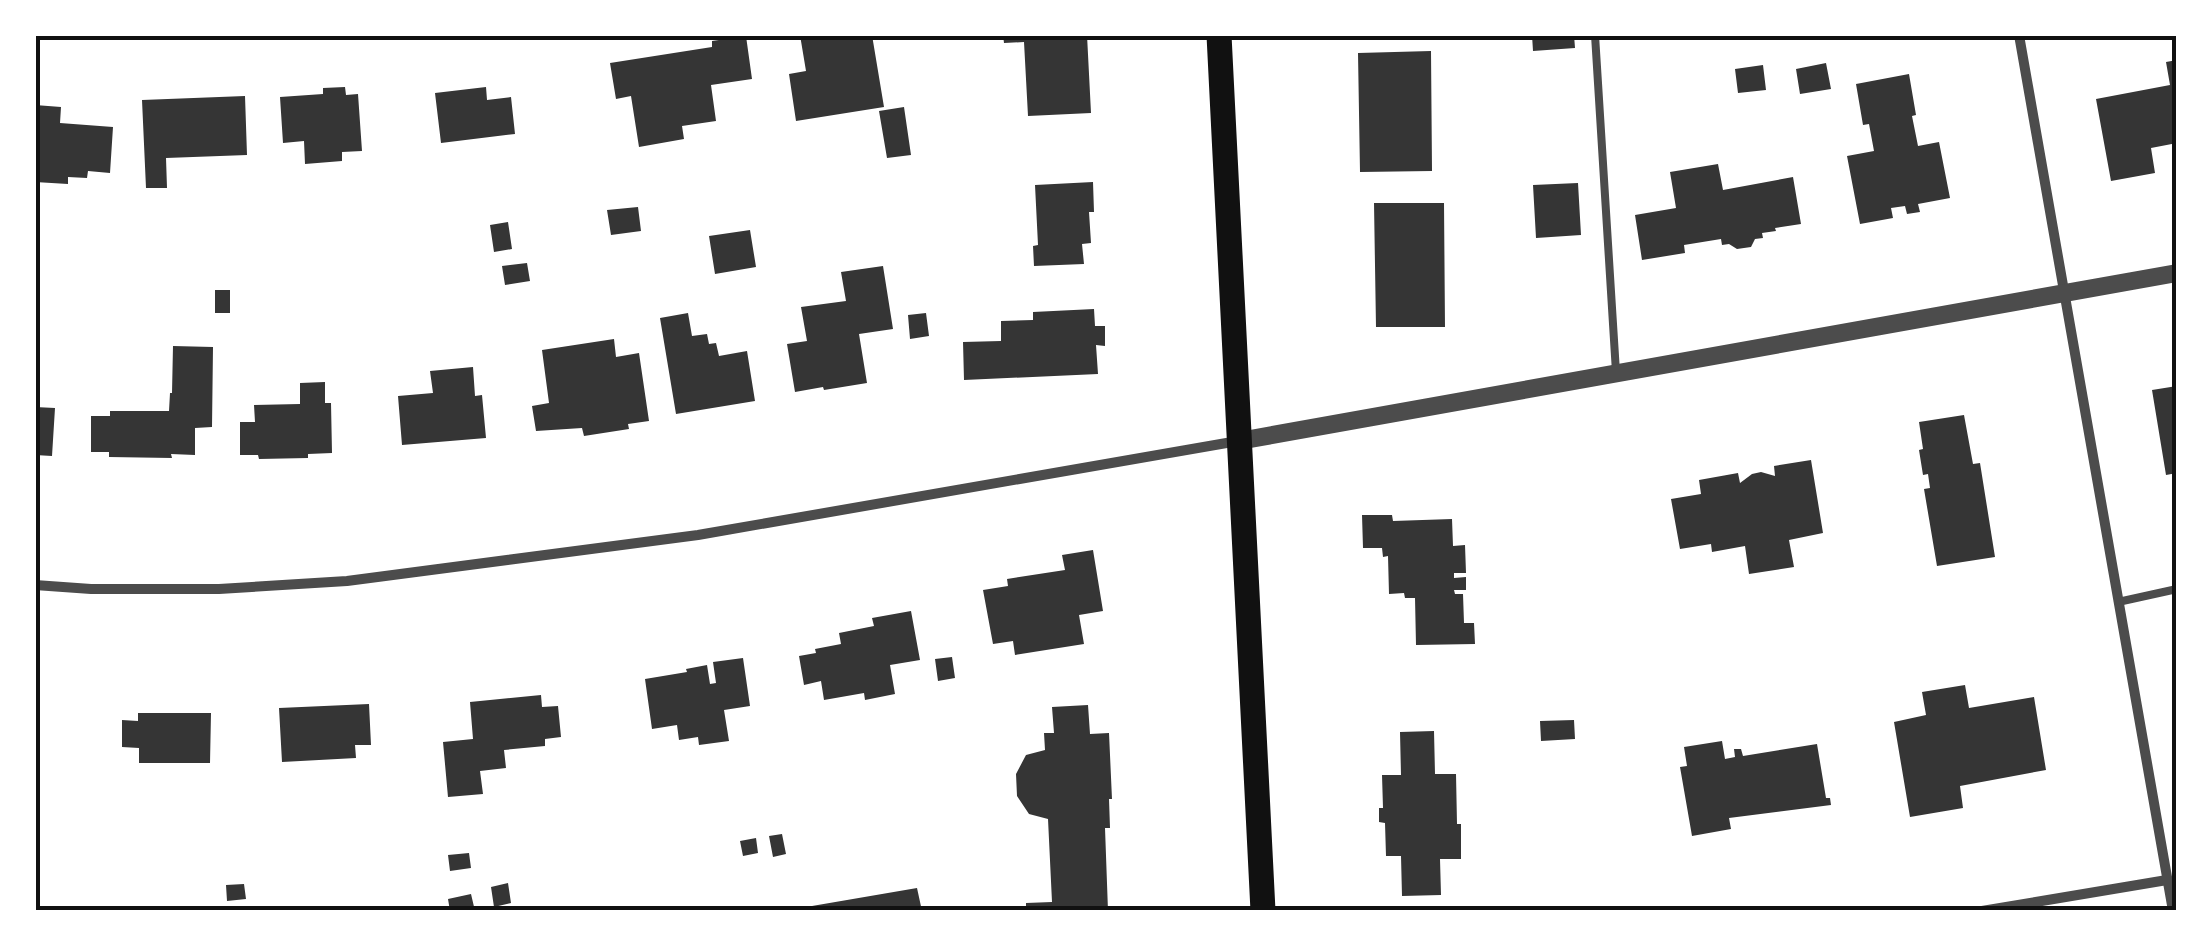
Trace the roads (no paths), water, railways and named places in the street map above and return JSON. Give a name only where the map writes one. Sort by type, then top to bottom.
[{"type":"main road","points":[[1219,35],[1263,911]]},
{"type":"street","points":[[2019,35],[2173,911]]},
{"type":"street","points":[[35,585],[219,589],[347,581],[698,534],[2177,274]]},
{"type":"street","points":[[1982,911],[2167,880]]},
{"type":"lane","points":[[1595,35],[1616,372]]},
{"type":"lane","points":[[2118,602],[2177,589]]}]
